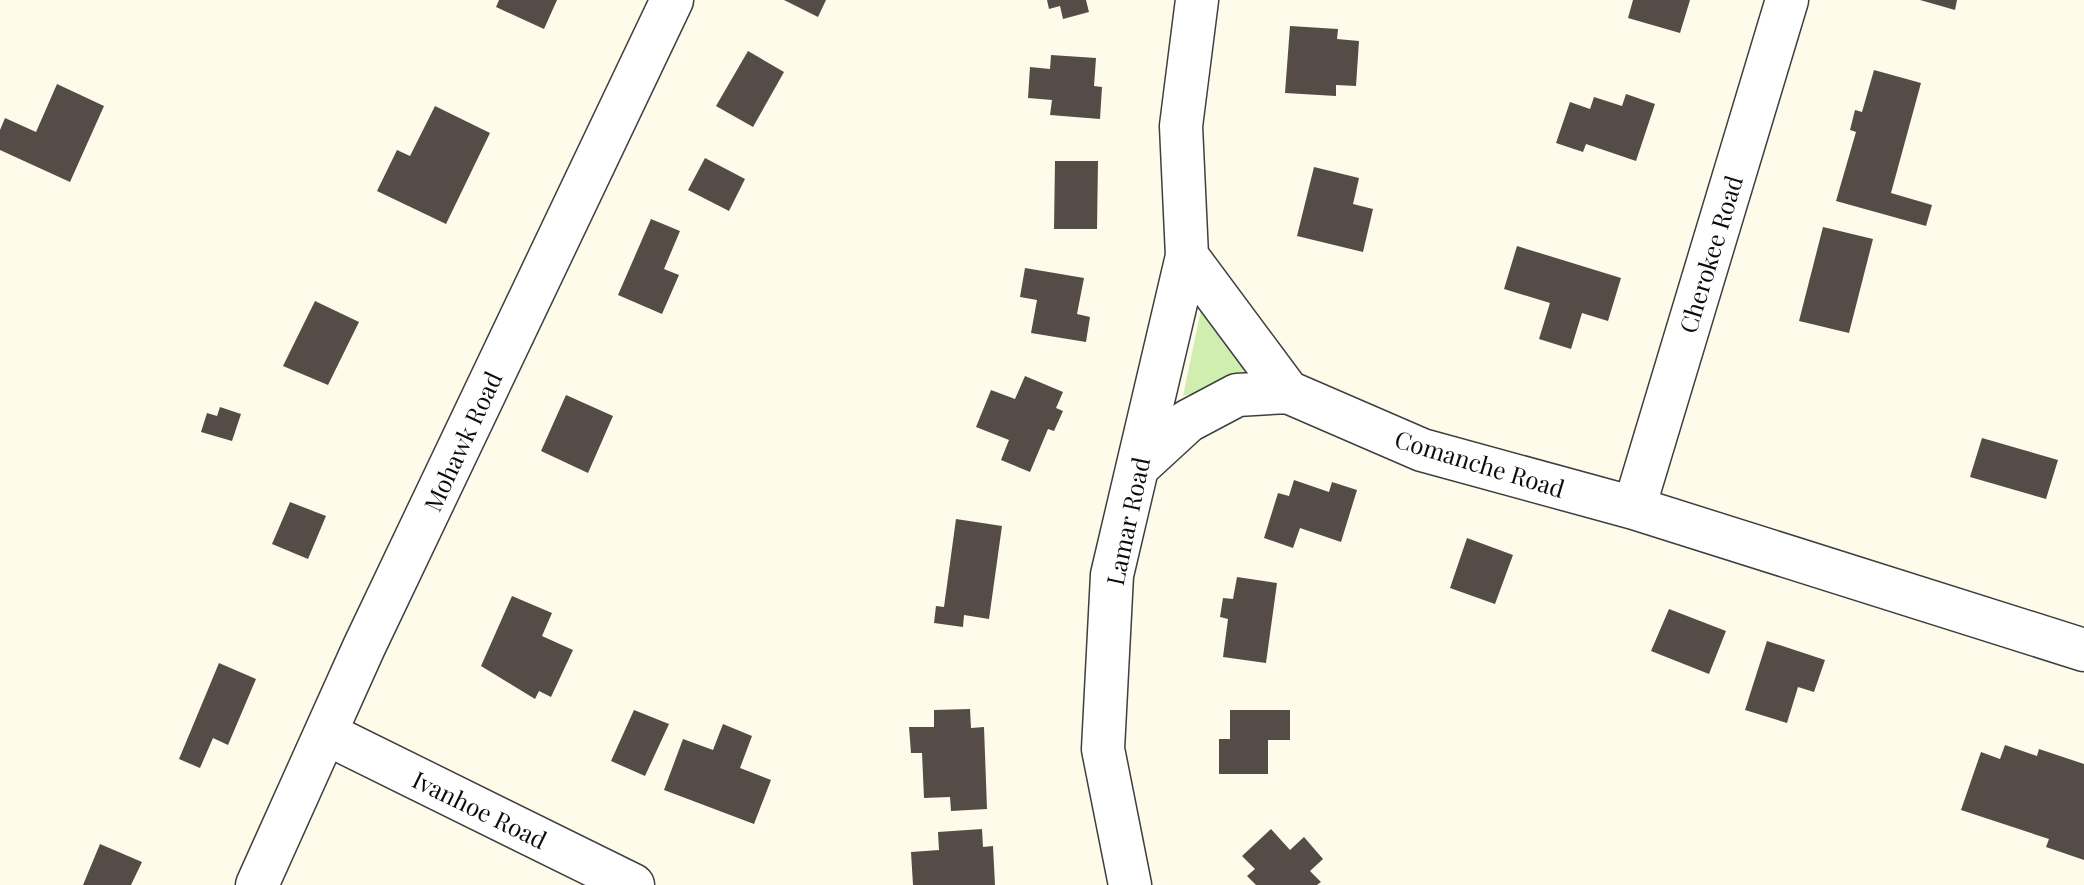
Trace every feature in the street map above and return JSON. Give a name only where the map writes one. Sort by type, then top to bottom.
[{"type":"street","name":"Mohawk Road","points":[[257,885],[364,647],[672,0]]},
{"type":"street","points":[[1187,256],[1181,126],[1197,0]]},
{"type":"street","name":"Cherokee Road","points":[[1634,508],[1787,0]]},
{"type":"street","name":"Comanche Road","points":[[1187,256],[1288,392],[1422,450],[1634,508],[2084,650]]},
{"type":"street","name":"Lamar Road","points":[[1130,885],[1103,749],[1112,575],[1187,256]]},
{"type":"street","points":[[1138,467],[1188,421],[1237,395],[1288,392]]},
{"type":"street","name":"Ivanhoe Road","points":[[327,734],[633,885]]},
{"type":"green space","points":[[1203,300],[1265,376],[1183,396]]},
{"type":"building","points":[[499,0],[557,0],[544,29],[496,7]]},
{"type":"building","points":[[784,0],[826,0],[818,17]]},
{"type":"building","points":[[1047,0],[1086,0],[1089,12],[1063,19],[1060,6],[1049,9]]},
{"type":"building","points":[[1633,0],[1690,0],[1680,33],[1628,18]]},
{"type":"building","points":[[1920,0],[1957,0],[1955,10]]},
{"type":"building","points":[[1290,26],[1338,29],[1337,39],[1359,41],[1356,86],[1336,85],[1336,96],[1285,93]]},
{"type":"building","points":[[748,51],[784,72],[753,127],[716,106]]},
{"type":"building","points":[[1051,55],[1096,58],[1094,86],[1102,87],[1100,119],[1050,115],[1052,100],[1028,98],[1030,67],[1050,69]]},
{"type":"building","points":[[1874,70],[1921,83],[1891,193],[1932,205],[1926,226],[1836,201],[1856,132],[1850,130],[1855,110],[1862,112]]},
{"type":"building","points":[[57,84],[104,106],[70,182],[0,150],[0,130],[5,118],[36,132]]},
{"type":"building","points":[[1626,94],[1655,104],[1636,161],[1586,144],[1583,152],[1556,143],[1570,102],[1590,109],[1594,97],[1622,106]]},
{"type":"building","points":[[435,106],[490,133],[446,224],[377,191],[397,150],[410,156]]},
{"type":"building","points":[[705,158],[745,179],[729,211],[688,190]]},
{"type":"building","points":[[1055,161],[1098,161],[1097,229],[1054,229]]},
{"type":"building","points":[[1314,167],[1359,178],[1353,204],[1373,209],[1363,252],[1297,236]]},
{"type":"building","points":[[651,219],[680,231],[664,269],[679,275],[662,314],[618,295]]},
{"type":"building","points":[[1823,227],[1873,239],[1849,333],[1799,321]]},
{"type":"building","points":[[1517,246],[1621,278],[1608,321],[1582,313],[1571,349],[1539,339],[1550,303],[1504,289]]},
{"type":"building","points":[[1025,268],[1084,278],[1077,314],[1090,317],[1086,342],[1031,333],[1037,300],[1020,297]]},
{"type":"building","points":[[315,301],[359,322],[328,385],[283,366]]},
{"type":"building","points":[[1025,376],[1063,392],[1056,408],[1063,411],[1054,431],[1048,429],[1030,472],[1001,460],[1009,440],[976,427],[991,390],[1015,399]]},
{"type":"building","points":[[566,395],[613,416],[588,473],[541,451]]},
{"type":"building","points":[[220,407],[241,414],[232,441],[201,432],[207,413],[217,416]]},
{"type":"building","points":[[1982,438],[2058,460],[2046,499],[1970,477]]},
{"type":"building","points":[[1294,480],[1329,492],[1332,482],[1357,490],[1341,542],[1300,528],[1293,548],[1264,538],[1278,493],[1289,496]]},
{"type":"building","points":[[290,502],[326,516],[308,559],[272,544]]},
{"type":"building","points":[[956,519],[1002,526],[989,619],[964,615],[963,627],[934,623],[936,606],[944,607]]},
{"type":"building","points":[[1467,538],[1513,555],[1495,604],[1450,588]]},
{"type":"building","points":[[1237,577],[1277,583],[1266,663],[1223,657],[1228,619],[1220,617],[1223,598],[1233,599]]},
{"type":"building","points":[[512,596],[552,613],[542,636],[573,650],[551,697],[539,691],[535,699],[481,666]]},
{"type":"building","points":[[1669,609],[1726,631],[1709,674],[1651,651]]},
{"type":"building","points":[[1767,641],[1825,660],[1814,692],[1798,687],[1787,723],[1745,710]]},
{"type":"building","points":[[219,663],[256,679],[228,745],[213,738],[200,768],[179,759]]},
{"type":"building","points":[[970,709],[971,728],[984,727],[987,809],[951,811],[950,797],[924,798],[922,753],[911,753],[909,727],[934,727],[934,710]]},
{"type":"building","points":[[634,710],[669,724],[645,776],[611,761]]},
{"type":"building","points":[[1230,710],[1290,710],[1290,740],[1268,740],[1268,774],[1219,774],[1219,739],[1230,739]]},
{"type":"building","points":[[723,724],[752,736],[740,768],[771,780],[754,824],[664,790],[683,739],[713,750]]},
{"type":"building","points":[[2005,745],[2037,756],[2039,749],[2084,764],[2084,860],[2046,847],[2049,839],[1961,810],[1981,752],[2000,759]]},
{"type":"building","points":[[982,829],[983,847],[993,846],[995,885],[913,885],[911,852],[939,850],[938,832]]},
{"type":"building","points":[[1271,829],[1290,850],[1304,837],[1323,859],[1310,871],[1321,882],[1317,885],[1256,885],[1247,876],[1255,869],[1242,856]]},
{"type":"building","points":[[100,844],[142,862],[131,885],[83,885]]}]
